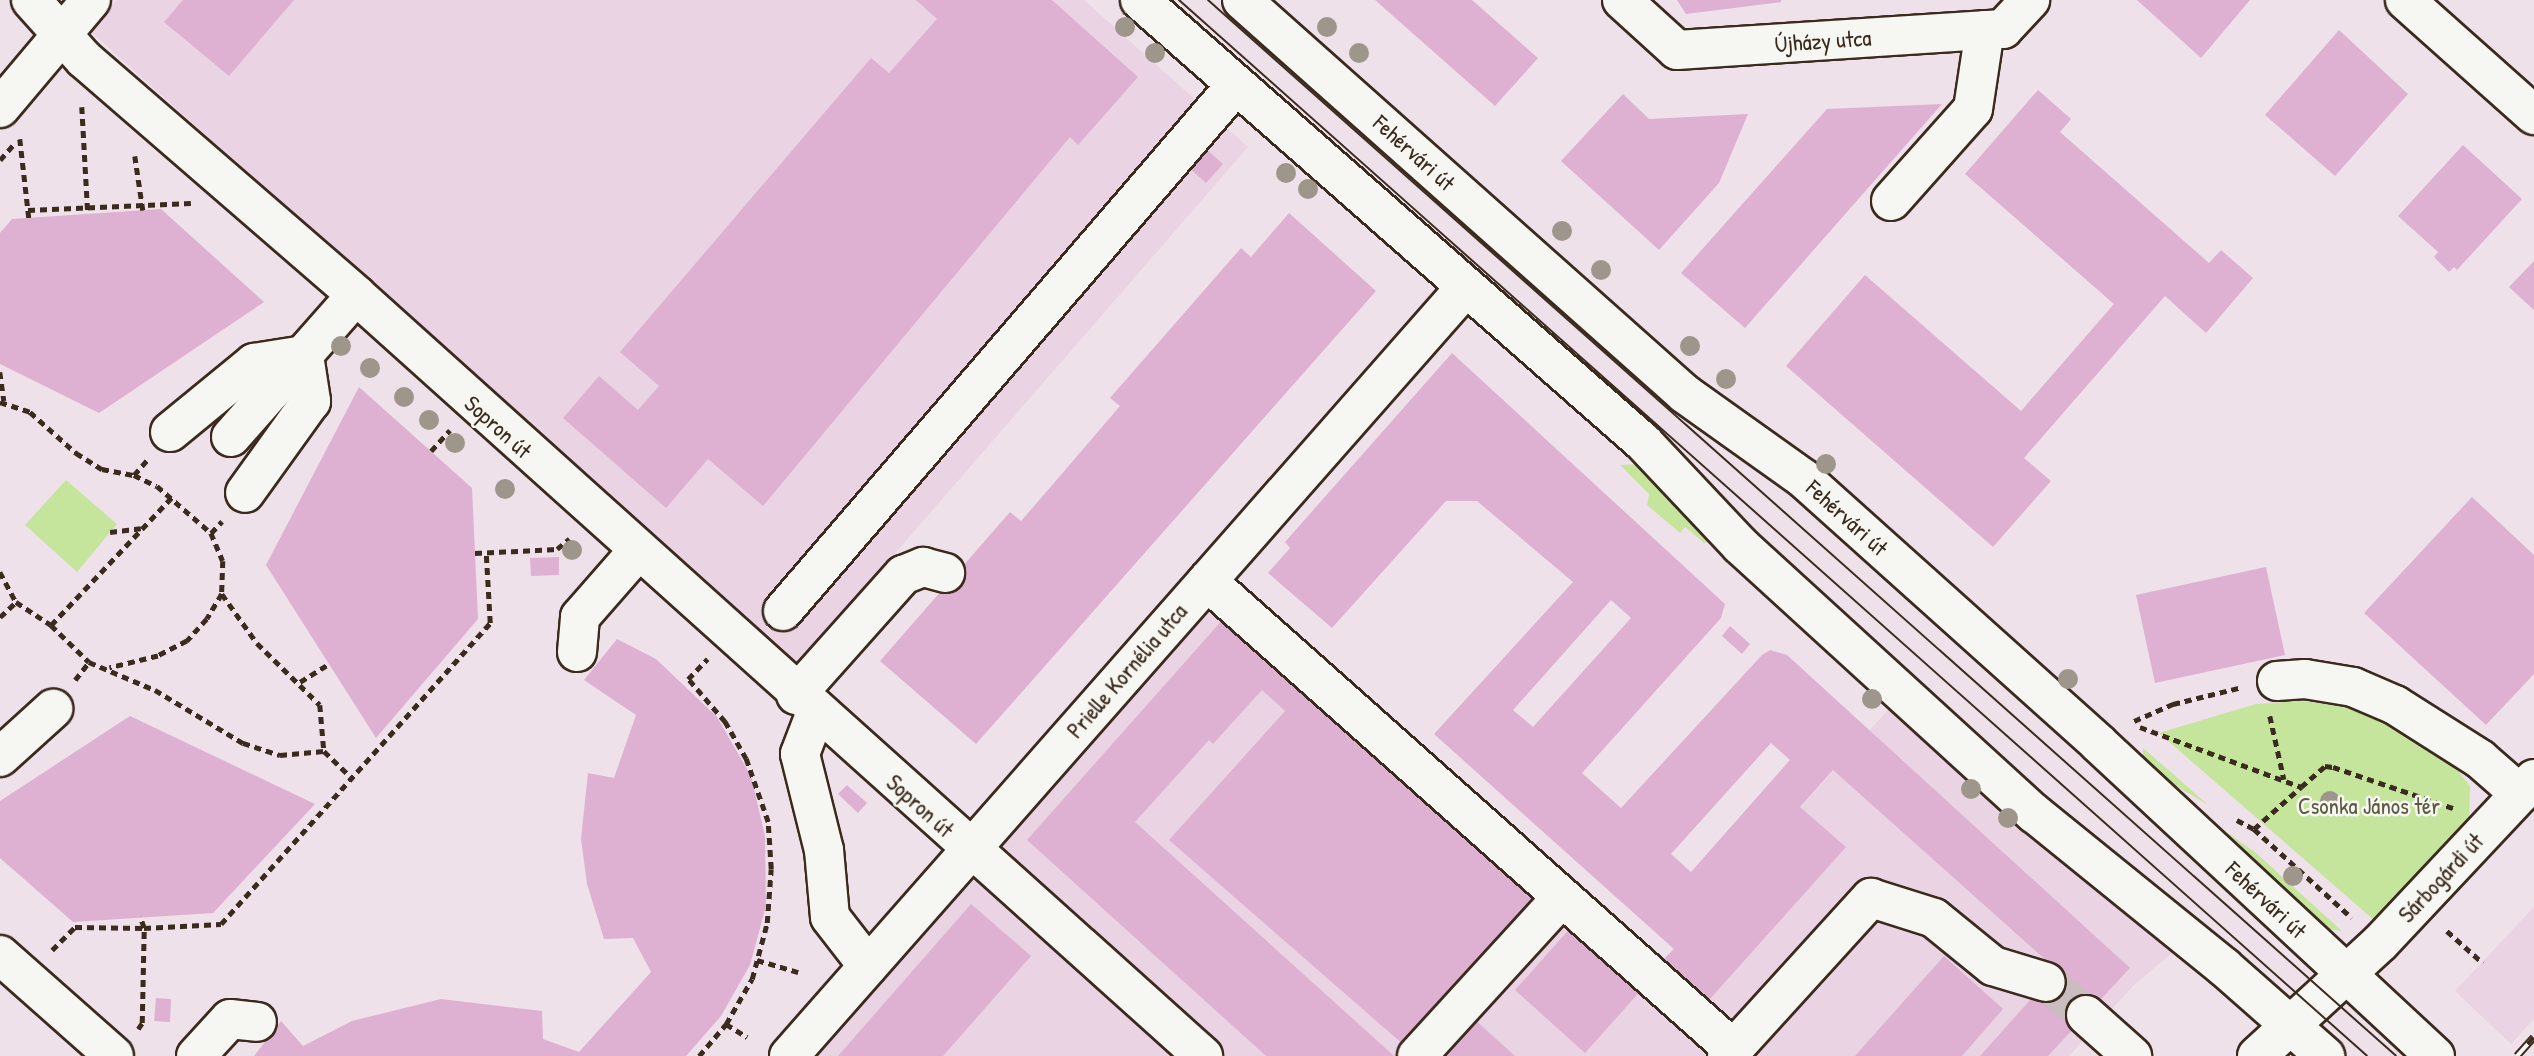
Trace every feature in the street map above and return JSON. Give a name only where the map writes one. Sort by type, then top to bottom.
[{"type":"street","name":"Sopron út","points":[[31,0],[84,59],[356,295],[806,704],[1203,1056]]},
{"type":"street","points":[[10,122],[62,34],[91,0]]},
{"type":"street","points":[[1140,0],[1644,443],[1740,545],[2035,814],[2289,1022],[2325,1056]]},
{"type":"street","name":"Újházy utca","points":[[1622,0],[1677,50],[2003,29],[2030,0]]},
{"type":"street","points":[[2406,0],[2534,115]]},
{"type":"street","name":"Fehérvári út","points":[[1262,6],[1685,394],[1804,479],[2098,743],[2435,1056]]},
{"type":"street","points":[[1891,201],[1973,109],[1985,30]]},
{"type":"street","points":[[783,611],[1236,85]]},
{"type":"street","name":"Prielle Kornélia utca","points":[[789,1056],[1466,287]]},
{"type":"street","points":[[231,437],[356,295]]},
{"type":"street","points":[[170,432],[254,363],[304,355]]},
{"type":"street","points":[[245,493],[311,401],[304,355]]},
{"type":"street","points":[[578,652],[580,617],[637,552]]},
{"type":"street","points":[[868,966],[830,917],[824,850],[800,754],[806,704],[903,575],[923,567],[945,573]]},
{"type":"street","points":[[1207,582],[1562,897],[1730,1053],[1871,898],[1934,918],[1993,966],[2046,982]]},
{"type":"street","points":[[2270,682],[2305,679],[2353,687],[2395,705],[2527,787]]},
{"type":"street","points":[[0,757],[53,709]]},
{"type":"street","name":"Sárbogárdi út","points":[[2257,1056],[2289,1022],[2380,943],[2527,787]]},
{"type":"street","points":[[1417,1056],[1562,897]]},
{"type":"street","points":[[0,955],[112,1056]]},
{"type":"street","points":[[2086,1015],[2132,1056]]},
{"type":"street","points":[[196,1056],[230,1019],[257,1022]]},
{"type":"path","points":[[80,92],[88,214]]},
{"type":"path","points":[[10,122],[29,218]]},
{"type":"path","points":[[135,152],[143,210]]},
{"type":"path","points":[[28,210],[203,202]]},
{"type":"path","points":[[0,372],[2,402],[30,412],[76,453],[102,469],[134,475],[172,497],[211,533],[223,561],[222,594],[207,619],[187,640],[158,656],[109,668]]},
{"type":"path","points":[[431,451],[453,427]]},
{"type":"path","points":[[51,625],[172,497]]},
{"type":"path","points":[[475,553],[557,549],[596,515]]},
{"type":"path","points":[[110,532],[142,528]]},
{"type":"path","points":[[543,550],[543,557]]},
{"type":"path","points":[[51,950],[75,927],[144,928],[221,924],[490,623],[486,553]]},
{"type":"path","points":[[0,572],[16,602],[51,625],[89,662],[109,668],[155,690],[243,744],[280,755],[324,751]]},
{"type":"path","points":[[222,594],[257,643],[300,682],[320,705],[324,751],[351,777]]},
{"type":"path","points":[[0,617],[16,602]]},
{"type":"path","points":[[699,1056],[726,1024],[752,979],[767,923],[771,869],[768,822],[746,759],[725,722],[688,679],[710,656]]},
{"type":"path","points":[[300,682],[329,664]]},
{"type":"path","points":[[2134,722],[2184,701],[2270,682],[2284,780]]},
{"type":"path","points":[[2140,727],[2301,787]]},
{"type":"path","points":[[2254,829],[2325,766],[2458,809]]},
{"type":"path","points":[[2244,821],[2380,943]]},
{"type":"path","points":[[112,1056],[142,1023],[144,928],[140,917]]},
{"type":"path","points":[[2447,931],[2483,963]]},
{"type":"path","points":[[757,960],[798,972]]},
{"type":"path","points":[[726,1024],[747,1037]]},
{"type":"shaded area","points":[[117,0],[1084,0],[1248,147],[797,666],[90,31]]},
{"type":"shaded area","points":[[1230,578],[1663,960],[1896,701],[2172,953],[2134,985],[2069,1056],[806,1056]]},
{"type":"shaded area","points":[[2534,907],[2534,1019],[2511,1044],[2455,991]]},
{"type":"green space","points":[[1642,464],[1711,538],[1704,543],[1685,527],[1680,533],[1647,505],[1649,494],[1620,465]]},
{"type":"green space","points":[[66,480],[117,524],[77,572],[25,525]]},
{"type":"green space","name":"Csonka János tér","points":[[2299,701],[2342,705],[2379,718],[2423,741],[2454,766],[2470,786],[2469,822],[2375,921],[2159,733],[2256,704]]},
{"type":"green space","points":[[2143,748],[2208,805],[2170,782],[2143,756]]},
{"type":"green space","points":[[2179,798],[2256,853],[2342,931],[2322,928]]},
{"type":"building","points":[[183,0],[294,0],[229,76],[164,22]]},
{"type":"building","points":[[916,0],[1052,0],[1138,77],[1078,145],[1070,137],[763,506],[708,459],[666,508],[563,418],[599,376],[638,410],[659,386],[620,352],[871,58],[889,73],[937,19]]},
{"type":"building","points":[[1375,0],[1472,0],[1538,58],[1495,106]]},
{"type":"building","points":[[1677,0],[1781,0],[1781,2],[1686,14]]},
{"type":"building","points":[[2137,0],[2250,0],[2201,58]]},
{"type":"building","points":[[2339,30],[2408,94],[2335,176],[2265,115]]},
{"type":"building","points":[[2038,90],[2071,119],[2060,132],[2209,263],[2221,250],[2253,278],[2206,333],[2165,296],[2024,458],[2051,481],[1993,547],[1786,366],[1865,275],[2021,411],[2114,304],[1965,174]]},
{"type":"building","points":[[1623,94],[1649,119],[1748,114],[1719,183],[1659,250],[1561,161]]},
{"type":"building","points":[[1942,104],[1745,328],[1681,273],[1827,109]]},
{"type":"building","points":[[2463,145],[2522,199],[2457,270],[2454,267],[2449,272],[2434,257],[2438,252],[2398,216]]},
{"type":"building","points":[[1205,148],[1223,164],[1206,183],[1188,167]]},
{"type":"building","points":[[161,209],[264,302],[99,413],[0,364],[0,233],[12,219]]},
{"type":"building","points":[[1289,213],[1376,291],[976,744],[880,661],[1010,512],[1021,521],[1120,406],[1110,398],[1241,248],[1251,257]]},
{"type":"building","points":[[2534,261],[2534,310],[2509,287]]},
{"type":"building","points":[[1452,353],[1725,604],[1721,618],[1582,773],[1621,808],[1762,655],[1770,650],[1787,655],[2130,968],[2048,1056],[1980,1056],[2057,970],[1833,770],[1800,807],[1846,847],[1709,1000],[1663,960],[1674,949],[1434,734],[1573,582],[1477,501],[1446,501],[1332,628],[1268,573],[1290,548],[1285,542]],"holes":[[[1611,600],[1631,618],[1533,727],[1513,710]],[[1771,743],[1790,760],[1691,872],[1671,854]]]},
{"type":"building","points":[[359,387],[472,488],[478,619],[376,738],[266,565]]},
{"type":"building","points":[[2472,497],[2534,555],[2534,674],[2486,725],[2364,613]]},
{"type":"building","points":[[559,557],[559,575],[531,576],[530,558]]},
{"type":"building","points":[[2266,567],[2285,655],[2155,683],[2136,595]]},
{"type":"building","points":[[1225,617],[1539,897],[1405,1046],[1169,840],[1285,711],[1262,690],[1213,744],[1209,740],[1135,822],[1394,1056],[1266,1056],[1027,840]]},
{"type":"building","points":[[1730,626],[1750,644],[1742,654],[1722,636]]},
{"type":"building","points":[[617,639],[656,659],[717,717],[751,776],[765,836],[766,906],[750,965],[721,1016],[686,1056],[254,1056],[281,1021],[303,1046],[352,1021],[441,999],[542,1011],[543,1039],[579,1052],[651,972],[633,938],[604,939],[587,884],[581,839],[588,773],[614,778],[636,715],[584,680]]},
{"type":"building","points":[[130,716],[315,804],[213,913],[73,922],[0,858],[0,801]]},
{"type":"building","points":[[847,785],[867,803],[858,813],[838,794]]},
{"type":"building","points":[[971,904],[1031,956],[943,1056],[838,1056]]},
{"type":"building","points":[[1573,925],[1645,986],[1585,1053],[1515,990]]},
{"type":"building","points":[[1944,956],[2003,1009],[1962,1056],[1855,1056]]},
{"type":"building","points":[[156,998],[171,999],[170,1022],[154,1021]]},
{"type":"building","points":[[1474,1019],[1515,1056],[1441,1056]]},
{"type":"tunnel","points":[[2046,982],[2086,1015]]},
{"type":"tram line","points":[[1179,0],[2367,1056]]},
{"type":"tram line","points":[[1208,0],[2396,1056]]},
{"type":"railway","points":[[2517,1056],[2534,1037]]}]
